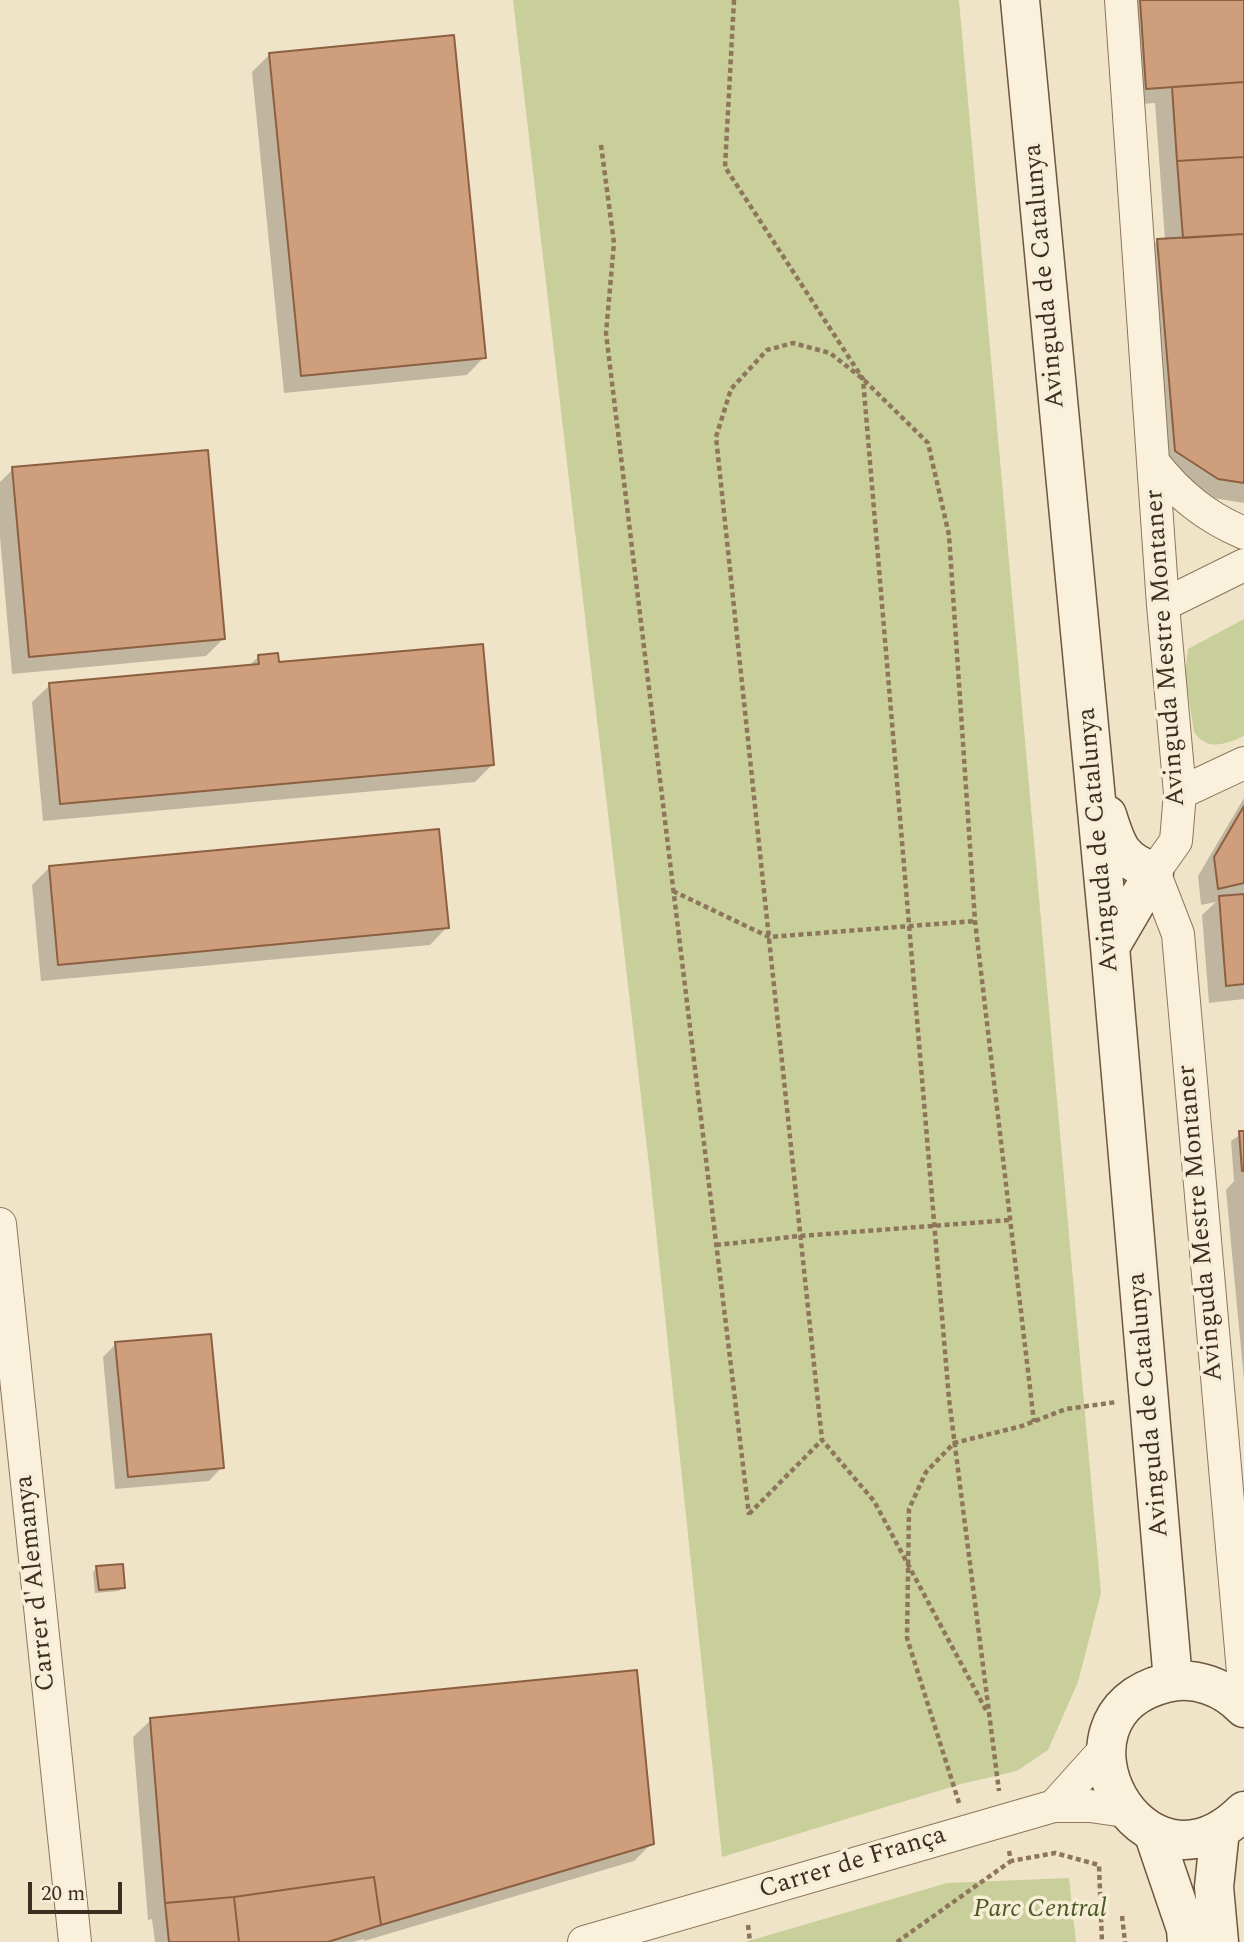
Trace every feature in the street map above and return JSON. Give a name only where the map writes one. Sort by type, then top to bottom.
[{"type":"street","name":"Avinguda de Catalunya","points":[[1020,0],[1110,947],[1173,1681]]},
{"type":"street","name":"Avinguda Mestre Montaner","points":[[1121,0],[1163,605],[1181,793],[1177,841],[1154,872],[1178,934],[1243,1672],[1242,1706]]},
{"type":"street","points":[[1154,463],[1172,486],[1198,508],[1219,522],[1244,533]]},
{"type":"street","points":[[1163,605],[1244,565]]},
{"type":"street","points":[[1181,793],[1244,763]]},
{"type":"street","points":[[1094,776],[1118,849],[1135,865],[1154,872],[1110,947]]},
{"type":"street","name":"Carrer d'Alemanya","points":[[0,1224],[75,1942]]},
{"type":"street","points":[[1054,1806],[1107,1747],[1119,1716],[1129,1703],[1150,1689],[1173,1681],[1188,1681],[1216,1687],[1242,1706]]},
{"type":"street","points":[[1107,1747],[1110,1785],[1139,1821],[1186,1929],[1187,1942]]},
{"type":"street","name":"Carrer de França","points":[[584,1942],[1054,1806],[1090,1806],[1139,1821]]},
{"type":"street","points":[[1139,1821],[1187,1838],[1232,1820]]},
{"type":"street","points":[[1219,1942],[1214,1887],[1232,1820]]},
{"type":"path","points":[[734,0],[725,167],[863,379],[954,1443],[986,1710],[1011,1861]]},
{"type":"path","points":[[601,145],[614,243],[606,333],[749,1515],[822,1440]]},
{"type":"path","points":[[986,1710],[874,1501],[822,1440],[716,437],[731,389],[766,350],[793,343],[831,353],[863,379],[928,443],[948,535],[975,921],[1034,1422]]},
{"type":"path","points":[[673,891],[769,937],[975,921]]},
{"type":"path","points":[[716,1245],[1010,1220]]},
{"type":"path","points":[[966,1831],[954,1780],[907,1638],[909,1508],[926,1472],[954,1443],[1034,1422],[1066,1409],[1149,1398]]},
{"type":"path","points":[[897,1942],[1011,1861],[1055,1853],[1099,1865],[1102,1942]]},
{"type":"path","points":[[1122,1916],[1125,1942]]},
{"type":"green space","points":[[513,0],[959,0],[1101,1593],[1078,1682],[1048,1750],[1017,1771],[961,1784],[722,1857],[649,1165]]},
{"type":"green space","points":[[1244,619],[1244,736],[1224,744],[1211,744],[1194,732],[1185,673],[1188,649]]},
{"type":"green space","name":"Parc Central","points":[[1069,1878],[1076,1942],[745,1942],[947,1883]]},
{"type":"building","points":[[1140,0],[1244,0],[1244,82],[1146,89]]},
{"type":"building","points":[[454,35],[486,358],[301,376],[269,53]]},
{"type":"building","points":[[1244,82],[1244,157],[1177,161],[1172,87]]},
{"type":"building","points":[[1244,157],[1244,234],[1183,238],[1177,161]]},
{"type":"building","points":[[1244,234],[1244,483],[1218,479],[1175,451],[1157,239]]},
{"type":"building","points":[[208,450],[225,639],[29,657],[12,467]]},
{"type":"building","points":[[483,644],[494,765],[60,804],[49,683],[259,664],[258,655],[278,653],[279,662]]},
{"type":"building","points":[[1244,806],[1244,883],[1218,889],[1214,857]]},
{"type":"building","points":[[439,829],[449,928],[58,965],[49,866]]},
{"type":"building","points":[[1244,894],[1244,984],[1226,986],[1219,896]]},
{"type":"building","points":[[1239,1131],[1244,1131],[1244,1171],[1242,1171]]},
{"type":"building","points":[[211,1334],[224,1468],[128,1477],[115,1342]]},
{"type":"building","points":[[123,1564],[125,1588],[99,1590],[96,1566]]},
{"type":"building","points":[[637,1670],[654,1844],[381,1925],[374,1877],[234,1897],[165,1903],[150,1718]]},
{"type":"building","points":[[374,1877],[381,1925],[328,1942],[239,1942],[234,1897]]},
{"type":"building","points":[[234,1897],[239,1942],[169,1942],[165,1903]]}]
